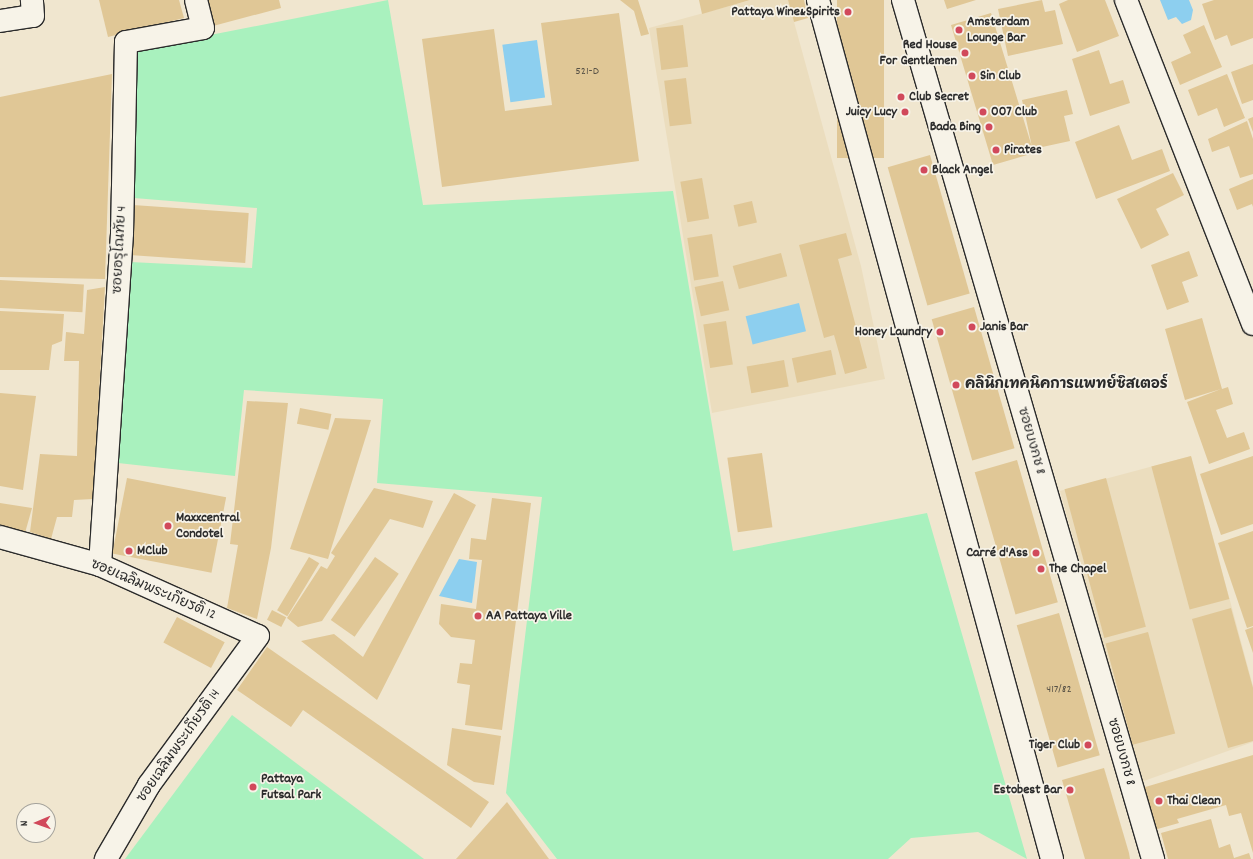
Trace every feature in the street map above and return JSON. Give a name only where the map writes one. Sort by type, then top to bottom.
[{"type":"street","points":[[0,21],[33,16],[32,0]]},
{"type":"street","name":"ซอยอรุโณทัย 4","points":[[100,565],[122,232],[126,42],[204,28],[196,0]]},
{"type":"street","points":[[818,0],[1052,859]]},
{"type":"street","name":"ซอยบงกช 8","points":[[903,0],[1153,859]]},
{"type":"street","points":[[1126,0],[1253,324]]},
{"type":"street","name":"ซอยเฉลิมพระเกียรติ 12","points":[[0,537],[100,565],[258,636]]},
{"type":"street","name":"ซอยเฉลิมพระเกียรติ 14","points":[[106,859],[149,785],[258,636]]},
{"type":"shaded area","points":[[751,0],[788,0],[861,266],[885,379],[712,413],[649,28]]},
{"type":"shaded area","points":[[1191,456],[1253,686],[1253,742],[1141,782],[1060,491]]},
{"type":"green space","points":[[388,0],[423,205],[673,191],[733,551],[927,513],[1027,859],[978,832],[911,838],[888,859],[557,859],[506,793],[542,497],[377,483],[383,399],[244,390],[235,476],[118,463],[130,262],[252,268],[257,208],[134,198],[134,50]]},
{"type":"green space","name":"Pattaya Futsal Park","points":[[232,715],[424,859],[125,859]]},
{"type":"water","points":[[1160,0],[1189,0],[1193,10],[1191,20],[1182,24],[1176,17],[1168,20]]},
{"type":"water","points":[[537,40],[545,97],[510,102],[502,45]]},
{"type":"water","points":[[799,303],[806,331],[753,344],[746,316]]},
{"type":"water","points":[[459,559],[477,562],[472,603],[439,596]]},
{"type":"building","points":[[99,0],[179,0],[184,18],[108,37]]},
{"type":"building","points":[[206,0],[279,0],[281,8],[213,26]]},
{"type":"building","points":[[620,0],[638,0],[649,34],[641,36],[634,11]]},
{"type":"building","points":[[699,0],[750,0],[702,14]]},
{"type":"building","points":[[788,0],[804,0],[808,18],[794,22]]},
{"type":"building","points":[[837,0],[884,0],[884,158],[837,158]]},
{"type":"building","points":[[944,0],[976,0],[947,9]]},
{"type":"building","points":[[1042,0],[1045,12],[1055,10],[1063,44],[1008,56],[998,9]]},
{"type":"building","points":[[1068,0],[1105,0],[1119,36],[1077,52],[1059,4]]},
{"type":"building","points":[[1214,0],[1253,0],[1253,38],[1231,46],[1227,35],[1215,40],[1202,4]]},
{"type":"building","points":[[619,13],[639,161],[442,187],[422,39],[494,29],[505,111],[552,105],[541,23]]},
{"type":"building","points":[[991,13],[1032,147],[1022,100],[1067,90],[1073,114],[1064,116],[1070,141],[1033,149],[1034,153],[993,165],[951,25]]},
{"type":"building","points":[[683,25],[688,67],[661,70],[656,28]]},
{"type":"building","points":[[1204,25],[1222,67],[1180,85],[1171,62],[1191,53],[1183,35]]},
{"type":"building","points":[[1099,50],[1110,84],[1123,80],[1130,103],[1090,116],[1072,59]]},
{"type":"building","points":[[1253,64],[1253,100],[1242,104],[1231,72]]},
{"type":"building","points":[[112,74],[105,279],[0,277],[0,97]]},
{"type":"building","points":[[1227,74],[1245,118],[1224,127],[1217,108],[1198,116],[1188,90]]},
{"type":"building","points":[[686,78],[692,124],[670,126],[664,81]]},
{"type":"building","points":[[1253,117],[1253,132],[1248,119]]},
{"type":"building","points":[[1247,121],[1253,139],[1253,174],[1240,178],[1229,146],[1212,152],[1208,139]]},
{"type":"building","points":[[1119,125],[1132,160],[1162,149],[1170,171],[1096,199],[1075,142]]},
{"type":"building","points":[[930,155],[970,293],[927,306],[888,167]]},
{"type":"building","points":[[1173,173],[1184,195],[1156,209],[1169,235],[1141,249],[1117,199]]},
{"type":"building","points":[[702,178],[709,218],[687,222],[680,182]]},
{"type":"building","points":[[1253,179],[1253,207],[1252,204],[1237,210],[1229,189]]},
{"type":"building","points":[[752,201],[757,222],[738,227],[733,205]]},
{"type":"building","points":[[133,205],[249,213],[245,263],[130,255]]},
{"type":"building","points":[[846,233],[852,255],[838,259],[867,368],[845,374],[834,335],[824,338],[799,245]]},
{"type":"building","points":[[712,234],[719,276],[694,280],[687,238]]},
{"type":"building","points":[[1189,251],[1198,276],[1182,282],[1189,302],[1167,310],[1151,265]]},
{"type":"building","points":[[781,253],[787,276],[739,289],[733,266]]},
{"type":"building","points":[[0,280],[84,284],[82,312],[0,308]]},
{"type":"building","points":[[723,281],[729,310],[701,316],[695,287]]},
{"type":"building","points":[[105,287],[93,499],[74,500],[72,517],[57,517],[51,539],[30,532],[40,454],[77,456],[79,361],[64,361],[66,332],[84,334],[87,290]]},
{"type":"building","points":[[974,307],[1015,448],[972,460],[932,319]]},
{"type":"building","points":[[0,311],[64,314],[62,341],[52,345],[49,370],[0,370]]},
{"type":"building","points":[[1202,318],[1222,389],[1228,387],[1233,404],[1216,410],[1227,438],[1244,432],[1250,449],[1209,464],[1187,402],[1221,389],[1185,400],[1165,329]]},
{"type":"building","points":[[726,321],[733,364],[710,368],[703,325]]},
{"type":"building","points":[[831,350],[836,374],[797,383],[792,358]]},
{"type":"building","points":[[784,360],[789,387],[751,393],[747,367]]},
{"type":"building","points":[[0,393],[36,396],[23,490],[0,486]]},
{"type":"building","points":[[247,401],[288,403],[271,548],[257,619],[227,608],[238,545],[230,544]]},
{"type":"building","points":[[300,408],[331,414],[328,430],[297,424]]},
{"type":"building","points":[[335,418],[371,420],[328,559],[290,549]]},
{"type":"building","points":[[762,453],[772,527],[738,532],[727,458]]},
{"type":"building","points":[[1191,456],[1229,599],[1190,610],[1151,467]]},
{"type":"building","points":[[1253,456],[1253,524],[1221,535],[1200,474]]},
{"type":"building","points":[[1017,460],[1058,602],[1015,614],[975,472]]},
{"type":"building","name":"Maxxcentral Condotel","points":[[127,478],[226,497],[211,573],[112,554]]},
{"type":"building","points":[[1106,478],[1146,627],[1104,638],[1064,489]]},
{"type":"building","points":[[374,488],[433,501],[423,528],[390,519],[322,621],[298,627],[287,618],[321,566],[327,569],[335,556],[331,553]]},
{"type":"building","points":[[454,493],[476,505],[377,700],[301,641],[334,634],[363,657]]},
{"type":"building","name":"AA Pattaya Ville","points":[[492,498],[531,503],[502,730],[465,725],[470,685],[457,683],[460,663],[472,664],[475,640],[451,637],[439,624],[441,604],[476,609],[482,560],[469,559],[471,538],[486,540]]},
{"type":"building","points":[[0,503],[32,508],[25,533],[0,527]]},
{"type":"building","points":[[1253,531],[1253,626],[1247,628],[1218,543]]},
{"type":"building","points":[[309,557],[319,563],[287,616],[277,610]]},
{"type":"building","points":[[375,557],[399,574],[355,637],[331,620]]},
{"type":"building","points":[[1231,608],[1253,688],[1253,741],[1228,748],[1192,619]]},
{"type":"building","points":[[272,610],[286,617],[281,627],[267,620]]},
{"type":"building","points":[[1059,613],[1100,755],[1057,767],[1017,625]]},
{"type":"building","points":[[177,617],[225,642],[211,668],[163,643]]},
{"type":"building","points":[[1253,627],[1253,653],[1245,630]]},
{"type":"building","points":[[1148,632],[1175,733],[1133,745],[1105,643]]},
{"type":"building","points":[[267,647],[489,802],[471,828],[303,710],[291,727],[237,690]]},
{"type":"building","points":[[452,728],[501,736],[494,785],[474,782],[447,765]]},
{"type":"building","points":[[1253,755],[1253,853],[1241,813],[1229,816],[1226,805],[1177,819],[1179,823],[1154,830],[1142,788]]},
{"type":"building","points":[[1104,768],[1130,859],[1085,859],[1062,780]]},
{"type":"building","points":[[507,802],[549,859],[456,859]]},
{"type":"building","points":[[1211,819],[1219,848],[1230,844],[1234,858],[1249,853],[1251,859],[1168,859],[1161,833]]},
{"type":"place","name":"Pattaya Wine&Spirits","points":[[848,12]]},
{"type":"place","name":"Amsterdam Lounge Bar","points":[[959,30]]},
{"type":"place","name":"Red House For Gentlemen","points":[[965,53]]},
{"type":"place","name":"Sin Club","points":[[972,76]]},
{"type":"place","name":"Club Secret","points":[[901,97]]},
{"type":"place","name":"Juicy Lucy","points":[[905,112]]},
{"type":"place","name":"007 Club","points":[[983,112]]},
{"type":"place","name":"Bada Bing","points":[[989,127]]},
{"type":"place","name":"Pirates","points":[[996,150]]},
{"type":"place","name":"Black Angel","points":[[924,170]]},
{"type":"place","name":"Janis Bar","points":[[972,327]]},
{"type":"place","name":"Honey Laundry","points":[[940,332]]},
{"type":"place","name":"คลินิกเทคนิคการแพทย์ซิสเตอร์","points":[[956,385]]},
{"type":"place","name":"Maxxcentral Condotel","points":[[168,526]]},
{"type":"place","name":"MClub","points":[[129,551]]},
{"type":"place","name":"Carré d'Ass","points":[[1036,553]]},
{"type":"place","name":"The Chapel","points":[[1041,569]]},
{"type":"place","name":"AA Pattaya Ville","points":[[478,616]]},
{"type":"place","name":"Tiger Club","points":[[1088,745]]},
{"type":"place","name":"Pattaya Futsal Park","points":[[253,787]]},
{"type":"place","name":"Estobest Bar","points":[[1070,790]]},
{"type":"place","name":"Thai Clean","points":[[1159,801]]}]
